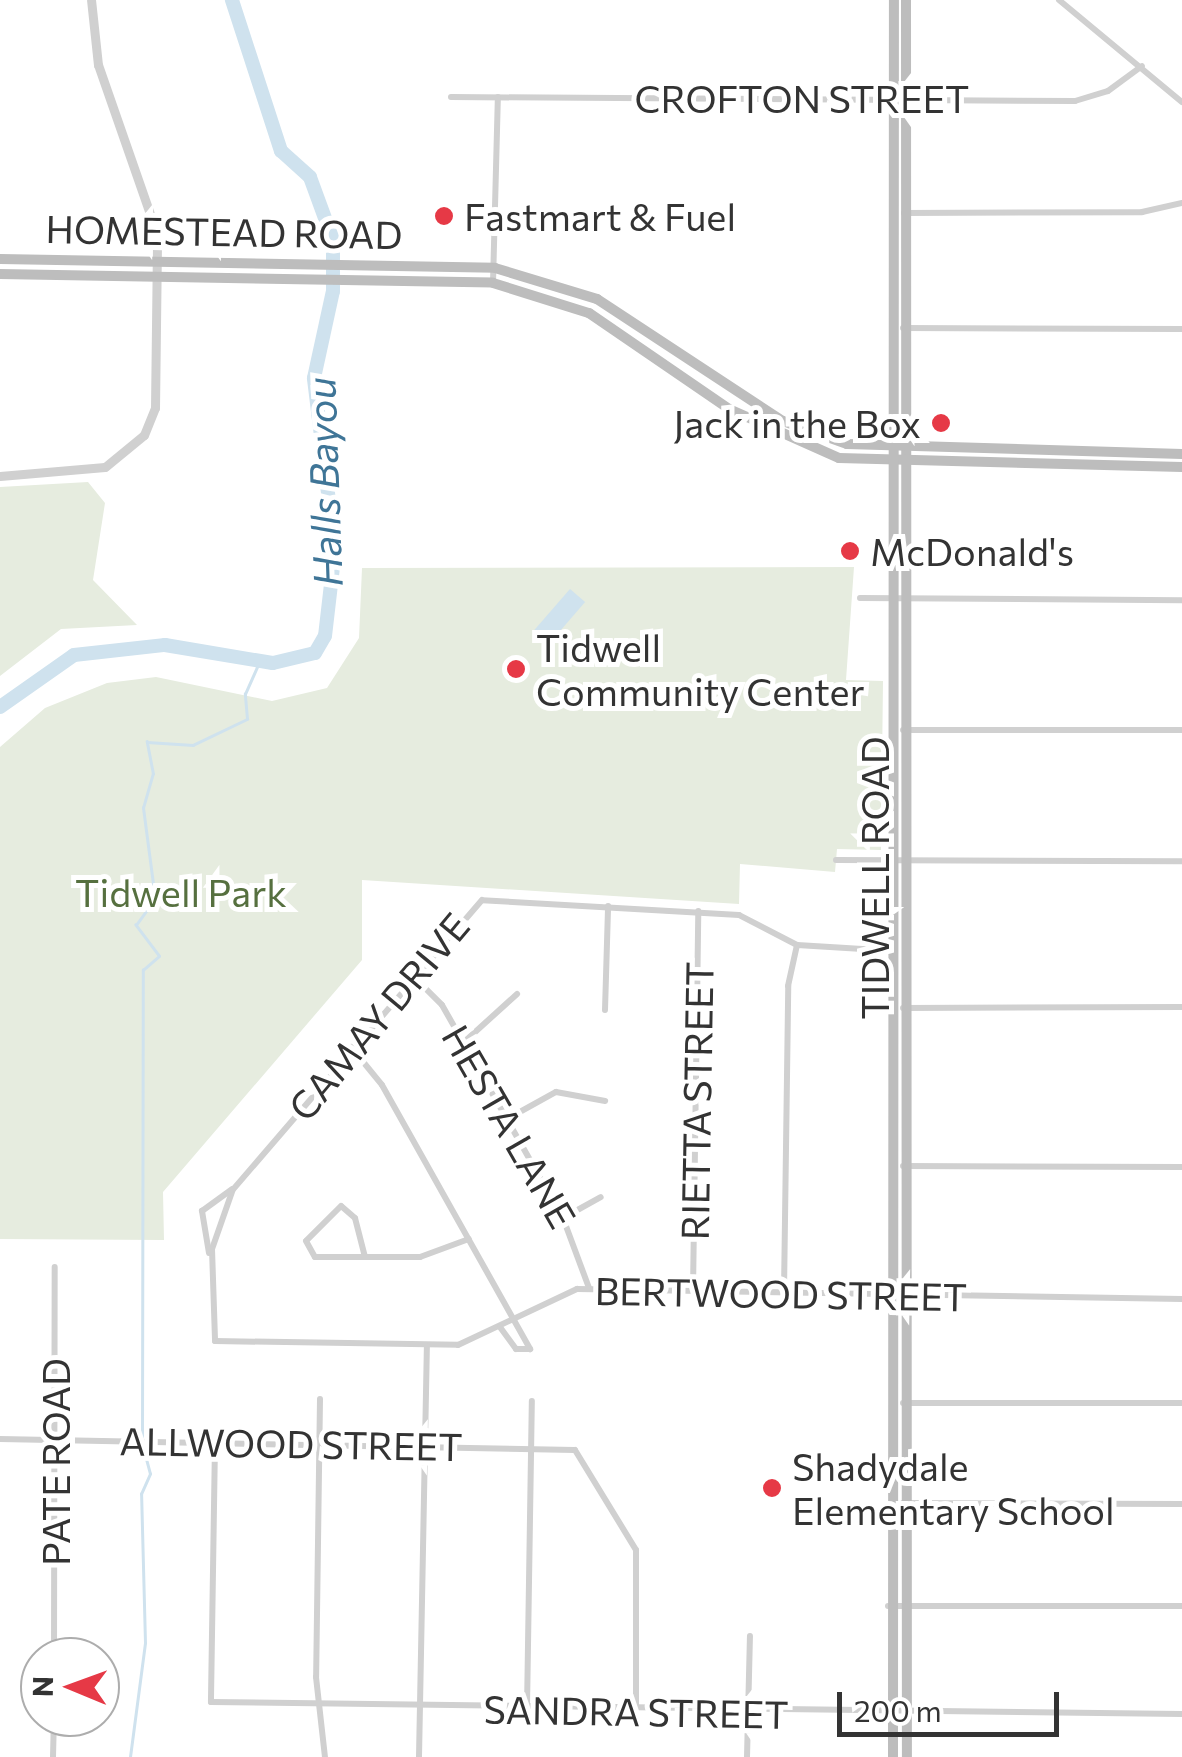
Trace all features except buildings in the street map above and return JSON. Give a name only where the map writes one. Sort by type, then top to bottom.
[{"type":"main road","name":"TIDWELL ROAD","points":[[894,0],[894,98],[906,328],[898,451]]},
{"type":"main road","name":"TIDWELL ROAD","points":[[906,0],[907,99],[893,328],[906,730],[902,1606],[907,1757]]},
{"type":"main road","name":"HOMESTEAD ROAD","points":[[0,259],[387,263],[495,268],[597,299],[783,420],[898,451],[1182,454]]},
{"type":"main road","points":[[48,260],[49,275]]},
{"type":"main road","points":[[277,263],[277,279]]},
{"type":"main road","points":[[387,263],[388,280]]},
{"type":"main road","name":"HOMESTEAD ROAD","points":[[0,274],[493,284],[589,313],[778,436],[899,466],[1182,468]]},
{"type":"main road","points":[[589,313],[597,299]]},
{"type":"main road","points":[[679,373],[688,360]]},
{"type":"main road","points":[[1012,467],[1013,452]]},
{"type":"main road","points":[[1123,453],[1124,467]]},
{"type":"main road","name":"TIDWELL ROAD","points":[[893,1757],[888,1606],[889,951],[891,598],[899,466]]},
{"type":"street","points":[[0,476],[88,472],[144,435],[155,408],[157,262],[151,196],[103,82],[92,0]]},
{"type":"street","points":[[1059,0],[1182,102]]},
{"type":"street","name":"CROFTON STREET","points":[[450,97],[1074,100],[1108,91],[1142,66]]},
{"type":"street","points":[[493,284],[498,97]]},
{"type":"street","points":[[900,213],[1142,212],[1182,203]]},
{"type":"street","points":[[893,328],[1182,329]]},
{"type":"street","points":[[860,598],[1182,600]]},
{"type":"street","points":[[892,730],[1182,730]]},
{"type":"street","points":[[836,860],[1182,861]]},
{"type":"street","name":"CAMAY DRIVE","points":[[215,1341],[212,1258],[202,1211],[233,1189],[412,975],[482,900],[698,911],[739,916],[798,945],[903,951]]},
{"type":"street","points":[[605,1010],[608,906]]},
{"type":"street","name":"RIETTA STREET","points":[[693,1291],[698,911]]},
{"type":"street","points":[[784,1291],[788,986],[798,945]]},
{"type":"street","name":"HESTA LANE","points":[[412,975],[464,1044],[563,1218],[589,1288]]},
{"type":"street","points":[[464,1044],[517,994]]},
{"type":"street","points":[[890,1007],[1182,1007]]},
{"type":"street","points":[[351,1047],[470,1239],[530,1350],[516,1349],[500,1327]]},
{"type":"street","points":[[507,1119],[556,1092],[605,1101]]},
{"type":"street","points":[[889,1166],[1182,1167]]},
{"type":"street","name":"CAMAY DRIVE","points":[[212,1258],[233,1189]]},
{"type":"street","points":[[563,1218],[601,1197]]},
{"type":"street","points":[[365,1257],[354,1218],[341,1206],[306,1241],[310,1256],[365,1257],[431,1256],[470,1239]]},
{"type":"street","name":"PATE ROAD","points":[[54,1637],[56,1267]]},
{"type":"street","name":"BERTWOOD STREET","points":[[215,1341],[427,1346],[474,1341],[516,1318],[589,1288],[889,1297],[1182,1299]]},
{"type":"street","points":[[419,1757],[427,1346]]},
{"type":"street","points":[[320,1399],[319,1706],[324,1757]]},
{"type":"street","points":[[527,1709],[532,1401]]},
{"type":"street","points":[[889,1404],[1182,1403]]},
{"type":"street","name":"ALLWOOD STREET","points":[[0,1439],[532,1446],[582,1453],[636,1550],[636,1708]]},
{"type":"street","name":"SANDRA STREET","points":[[215,1443],[210,1702],[420,1708],[636,1708],[747,1714],[1182,1714]]},
{"type":"street","points":[[889,1503],[1182,1504]]},
{"type":"street","points":[[888,1606],[1182,1606]]},
{"type":"street","points":[[747,1757],[750,1636]]},
{"type":"green space","points":[[88,482],[105,503],[93,580],[137,625],[61,629],[0,676],[0,487]]},
{"type":"green space","name":"Tidwell Park","points":[[854,567],[846,680],[883,681],[881,850],[837,849],[835,872],[740,864],[739,904],[362,880],[362,960],[163,1192],[164,1240],[0,1239],[0,747],[45,708],[107,683],[156,677],[272,701],[327,688],[359,638],[362,568]]},
{"type":"water","points":[[570,589],[585,602],[549,644],[534,631]]},
{"type":"waterway","name":"Halls Bayou","points":[[0,707],[74,655],[165,645],[273,663],[315,653],[325,636],[335,550],[314,378],[333,291],[333,240],[310,177],[281,151],[232,0]]},
{"type":"waterway","points":[[142,1437],[143,970],[159,956],[136,925],[155,899],[143,808],[153,774],[147,742],[193,745],[247,719],[245,694],[259,662]]},
{"type":"waterway","points":[[130,1757],[145,1643],[141,1494],[150,1474],[142,1445]]},
{"type":"place","name":"Fastmart & Fuel","points":[[444,216]]},
{"type":"place","name":"Jack in the Box","points":[[941,423]]},
{"type":"place","name":"McDonald's","points":[[850,551]]},
{"type":"place","name":"Tidwell Community Center","points":[[516,669]]},
{"type":"place","name":"Shadydale Elementary School","points":[[772,1488]]}]
